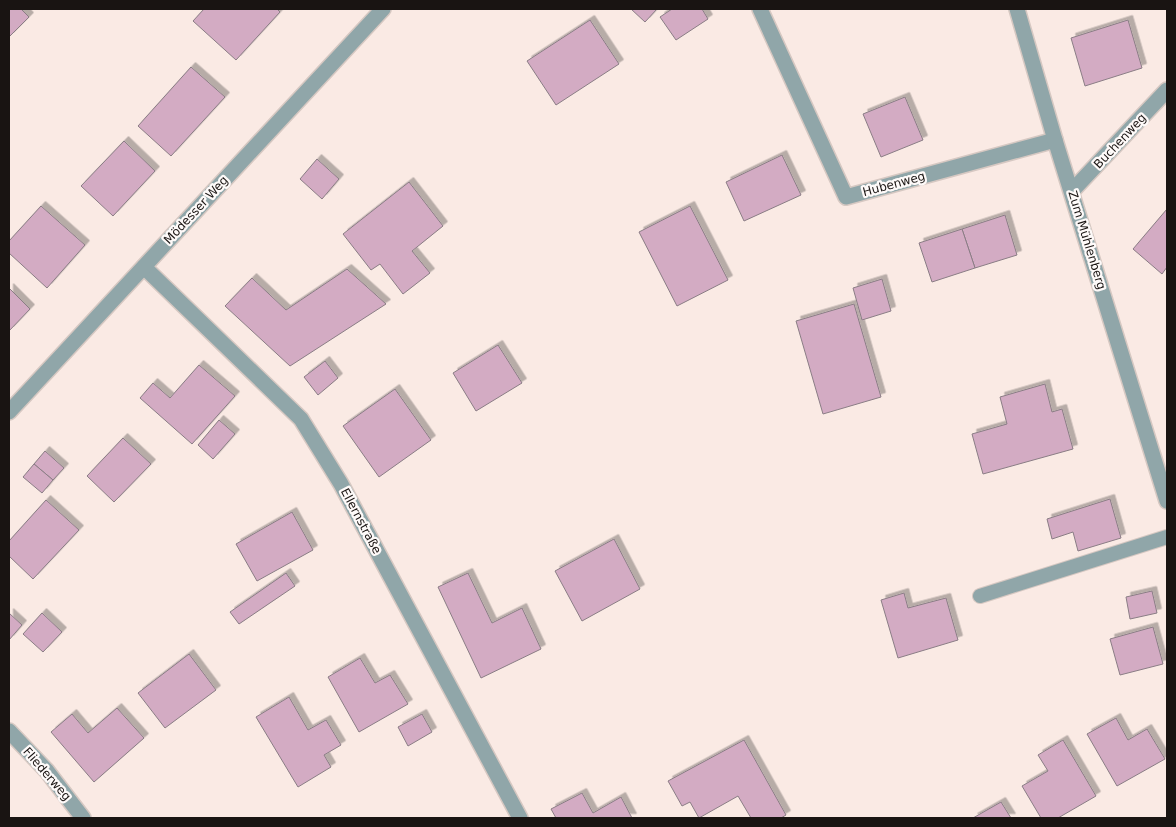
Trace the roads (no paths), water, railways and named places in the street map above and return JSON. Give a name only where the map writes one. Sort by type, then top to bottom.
[{"type":"street","name":"Mödesser Weg","points":[[9,412],[383,9]]},
{"type":"street","name":"Hubenweg","points":[[760,9],[846,197],[1055,140]]},
{"type":"street","name":"Zum Mühlenberg","points":[[1017,9],[1055,140],[1163,469],[1167,501]]},
{"type":"street","name":"Buchenweg","points":[[1072,191],[1167,90]]},
{"type":"street","name":"Ellernstraße","points":[[144,267],[301,419],[342,484],[520,818]]},
{"type":"street","name":"Fliederweg","points":[[9,731],[47,771],[83,818]]},
{"type":"lane","points":[[980,596],[1167,537]]}]
